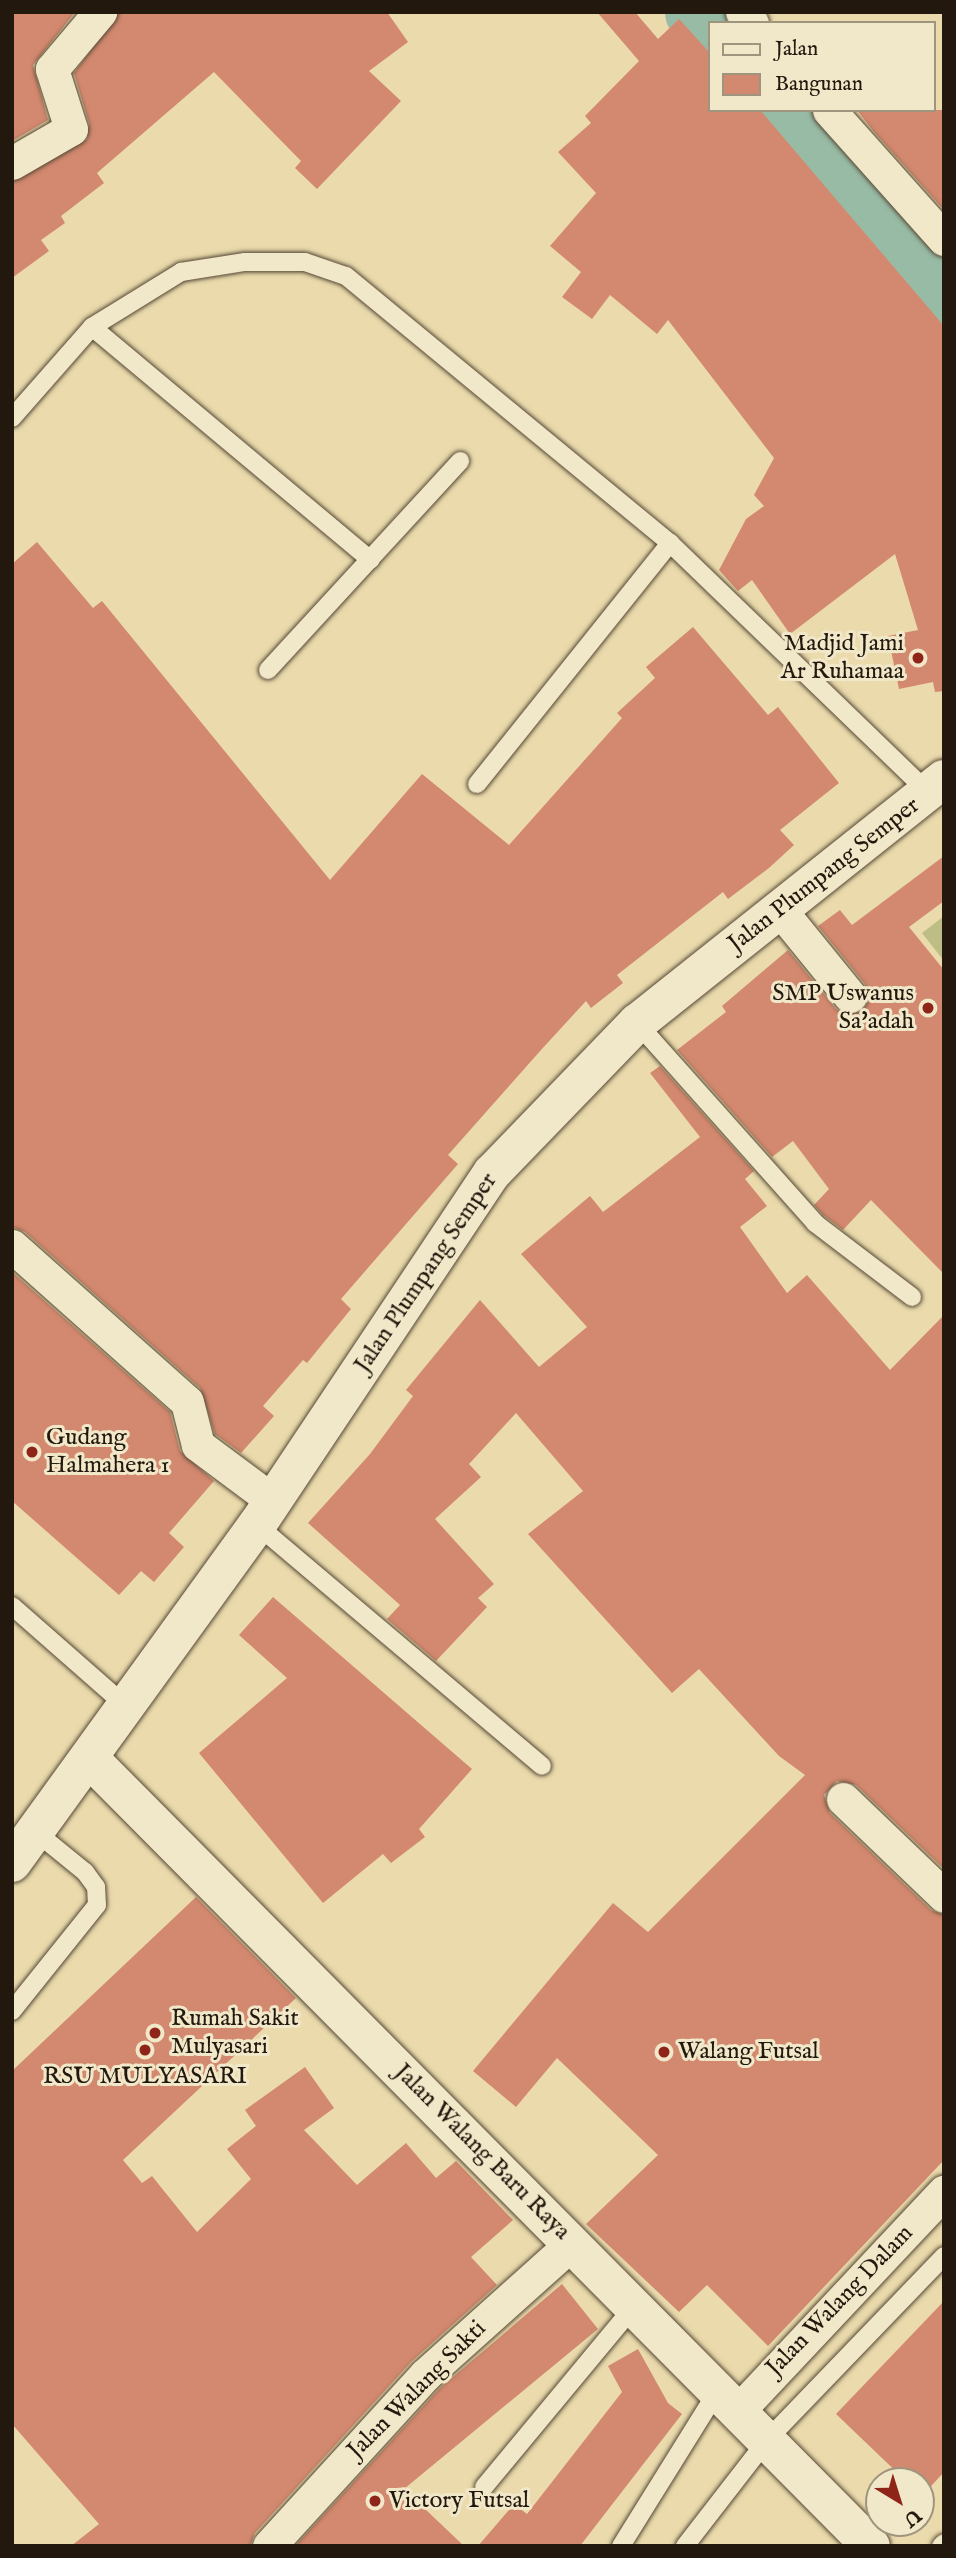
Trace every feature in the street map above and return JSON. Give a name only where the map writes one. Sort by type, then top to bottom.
[{"type":"main road","name":"Jalan Plumpang Semper","points":[[12,1863],[129,1709],[265,1513],[492,1173],[637,1023],[936,786]]},
{"type":"main road","name":"Jalan Walang Baru Raya","points":[[91,1760],[768,2439],[867,2544]]},
{"type":"street","points":[[12,163],[71,129],[51,69],[100,12]]},
{"type":"street","points":[[831,112],[944,239]]},
{"type":"street","points":[[780,910],[850,996]]},
{"type":"street","points":[[12,1246],[187,1402],[198,1444],[265,1513]]},
{"type":"street","points":[[844,1799],[944,1896]]},
{"type":"street","name":"Jalan Walang Dalam","points":[[728,2400],[944,2192]]},
{"type":"street","name":"Jalan Walang Sakti","points":[[269,2546],[425,2375],[572,2243]]},
{"type":"lane","points":[[12,418],[92,327],[181,272],[245,262],[305,262],[346,276],[670,543],[936,786]]},
{"type":"lane","points":[[92,327],[371,560]]},
{"type":"lane","points":[[268,670],[460,461]]},
{"type":"lane","points":[[477,784],[670,543]]},
{"type":"lane","points":[[637,1023],[815,1223],[912,1297]]},
{"type":"lane","points":[[265,1513],[542,1766]]},
{"type":"lane","points":[[12,1606],[129,1709]]},
{"type":"lane","points":[[12,2011],[97,1905],[96,1887],[85,1872],[36,1832]]},
{"type":"lane","points":[[685,2546],[768,2439],[944,2256]]},
{"type":"lane","points":[[484,2487],[635,2305]]},
{"type":"lane","points":[[621,2546],[728,2400]]},
{"type":"green space","points":[[944,916],[944,961],[922,933]]},
{"type":"building","points":[[12,12],[75,12],[33,65],[48,120],[12,141]]},
{"type":"building","points":[[119,12],[387,12],[408,42],[369,71],[401,101],[317,189],[295,168],[301,161],[214,72],[97,173],[104,183],[61,216],[65,223],[41,240],[49,251],[12,278],[12,182],[87,139],[89,123],[74,73]]},
{"type":"building","points":[[597,12],[635,12],[658,39],[679,19],[708,51],[708,112],[762,112],[944,326],[944,691],[935,692],[933,682],[899,689],[888,636],[918,630],[895,554],[790,634],[752,580],[738,591],[719,570],[746,519],[764,506],[754,495],[774,458],[668,320],[657,334],[610,295],[592,319],[562,297],[581,272],[550,246],[596,193],[558,152],[591,123],[585,116],[639,61]]},
{"type":"building","points":[[944,110],[944,210],[859,112]]},
{"type":"building","points":[[37,542],[93,608],[102,601],[330,880],[422,774],[509,845],[622,718],[617,713],[655,678],[646,667],[693,627],[768,715],[778,707],[839,783],[780,830],[794,845],[769,868],[728,899],[723,892],[617,975],[623,983],[591,1008],[586,1001],[541,1050],[448,1155],[458,1164],[341,1299],[351,1309],[307,1363],[303,1360],[263,1406],[274,1416],[241,1453],[215,1434],[200,1388],[25,1232],[12,1227],[12,564]]},
{"type":"building","points":[[944,856],[944,901],[909,927],[944,970],[944,1274],[871,1200],[843,1230],[823,1215],[814,1205],[829,1189],[793,1141],[772,1157],[677,1050],[726,1012],[722,1006],[788,950],[836,1009],[844,1014],[862,1011],[868,1002],[865,984],[818,926],[840,910],[852,925]]},
{"type":"building","points":[[660,1066],[754,1171],[745,1179],[767,1206],[740,1227],[787,1293],[807,1275],[890,1370],[944,1315],[944,1869],[856,1785],[837,1781],[824,1795],[830,1813],[931,1910],[944,1915],[944,2160],[768,2346],[707,2285],[679,2312],[586,2224],[658,2155],[557,2058],[516,2107],[473,2071],[613,1903],[648,1932],[805,1775],[779,1756],[699,1669],[672,1693],[528,1534],[583,1491],[516,1413],[469,1464],[481,1477],[435,1519],[494,1584],[478,1598],[487,1607],[436,1661],[387,1619],[400,1605],[308,1523],[370,1454],[413,1396],[406,1390],[480,1300],[539,1367],[587,1327],[521,1254],[590,1196],[603,1212],[700,1137],[650,1073]]},
{"type":"building","points":[[12,1272],[170,1412],[180,1451],[214,1481],[169,1533],[184,1547],[154,1582],[141,1571],[119,1595],[12,1501]]},
{"type":"building","points":[[273,1597],[472,1769],[419,1829],[425,1837],[391,1863],[383,1854],[323,1903],[199,1753],[287,1678],[239,1635]]},
{"type":"building","points":[[196,1897],[296,1998],[123,2160],[142,2183],[152,2176],[197,2232],[251,2179],[227,2149],[256,2126],[245,2110],[305,2067],[334,2108],[304,2130],[357,2185],[406,2143],[436,2178],[456,2161],[513,2220],[471,2257],[497,2285],[411,2362],[255,2533],[250,2546],[71,2546],[99,2524],[12,2424],[12,2071]]},
{"type":"building","points":[[562,2284],[598,2329],[404,2489],[464,2546],[295,2546],[439,2389]]},
{"type":"building","points":[[944,2301],[944,2472],[935,2482],[935,2467],[891,2467],[836,2414]]},
{"type":"building","points":[[638,2349],[668,2403],[682,2414],[580,2546],[478,2546],[514,2504],[527,2514],[622,2392],[608,2366]]},
{"type":"waterway","points":[[699,12],[708,23]]},
{"type":"waterway","points":[[786,112],[944,295]]},
{"type":"place","name":"Madjid Jami Ar Ruhamaa","points":[[918,658]]},
{"type":"place","name":"SMP Uswanus Sa'adah","points":[[928,1008]]},
{"type":"place","name":"Gudang Halmahera 1","points":[[32,1452]]},
{"type":"place","name":"Rumah Sakit Mulyasari","points":[[155,2033]]},
{"type":"place","name":"RSU MULYASARI","points":[[145,2050]]},
{"type":"place","name":"Walang Futsal","points":[[664,2052]]},
{"type":"place","name":"Victory Futsal","points":[[375,2501]]}]
